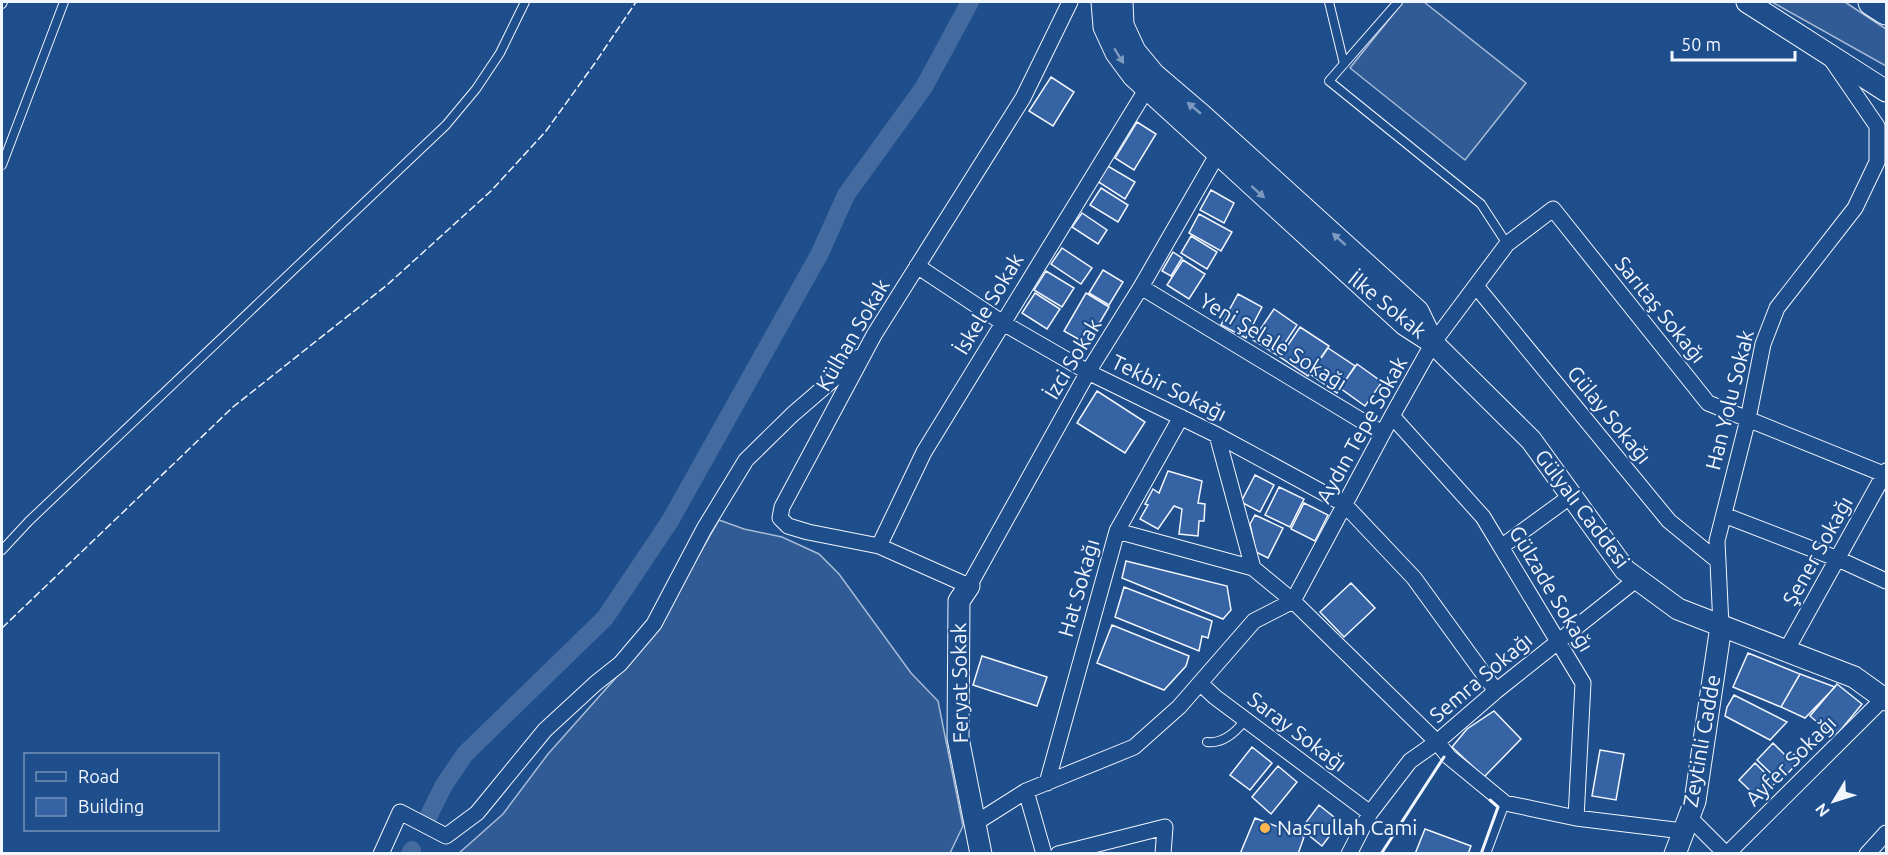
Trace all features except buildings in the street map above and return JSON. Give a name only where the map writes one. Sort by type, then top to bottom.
[{"type":"highway","points":[[1872,2],[1887,11]]},
{"type":"street","name":"Külhan Sokak","points":[[969,586],[879,546],[808,532],[788,526],[780,518],[782,507],[866,351],[1023,98],[1070,2]]},
{"type":"street","name":"İlke Sokak","points":[[1102,2],[1104,27],[1116,53],[1146,90],[1223,147],[1418,311],[1433,343]]},
{"type":"street","name":"İlke Sokak","points":[[1122,2],[1123,25],[1135,51],[1223,147]]},
{"type":"street","points":[[1747,2],[1887,78]]},
{"type":"street","points":[[1764,2],[1887,91]]},
{"type":"street","name":"Han Yolu Sokak","points":[[1721,626],[1718,541],[1748,419],[1763,344],[1777,308],[1855,208],[1877,162],[1877,126],[1817,42]]},
{"type":"street","name":"İskele Sokak","points":[[879,546],[924,452],[1146,90]]},
{"type":"street","name":"İzci Sokak","points":[[969,586],[1088,372],[1223,147]]},
{"type":"street","name":"Sarıtaş Sokağı","points":[[1553,209],[1708,403],[1886,474]]},
{"type":"street","name":"Aydın Tepe Sokak","points":[[1293,601],[1382,433],[1433,343],[1508,244],[1553,209]]},
{"type":"street","name":"Tekbir Sokağı","points":[[917,266],[1002,323],[1088,372],[1217,435],[1344,504],[1414,578],[1496,691]]},
{"type":"street","name":"Gülay Sokağı","points":[[1476,286],[1669,521],[1718,561]]},
{"type":"street","name":"Yeni Şelale Sokağı","points":[[1141,287],[1382,433]]},
{"type":"street","name":"Gülyalı Caddesi","points":[[1433,343],[1531,440],[1625,570],[1678,609],[1854,677],[1885,699]]},
{"type":"street","points":[[381,854],[400,812],[446,836],[477,813],[545,730],[620,664],[654,624],[704,529],[746,460],[793,414],[866,351]]},
{"type":"street","name":"Gülzade Sokağı","points":[[1392,416],[1483,517],[1583,683],[1576,818]]},
{"type":"street","name":"Hat Sokağı","points":[[1047,783],[1117,531],[1181,417]]},
{"type":"street","points":[[1217,435],[1253,568]]},
{"type":"street","name":"Şener Sokağı","points":[[1786,651],[1886,474]]},
{"type":"street","points":[[1501,547],[1571,496]]},
{"type":"street","points":[[1724,515],[1838,559],[1887,581]]},
{"type":"street","points":[[1117,531],[1253,568],[1293,601],[1437,742],[1449,757],[1505,803],[1576,818],[1686,824],[1727,854]]},
{"type":"street","name":"Semra Sokağı","points":[[1349,854],[1370,813],[1410,761],[1437,742],[1496,691],[1637,579]]},
{"type":"street","name":"Feryat Sokak","points":[[969,586],[959,601],[958,738],[981,854]]},
{"type":"street","points":[[974,824],[1026,791],[1134,747],[1179,707],[1254,621],[1293,601]]},
{"type":"street","name":"Zeytinli Cadde","points":[[1675,854],[1695,801],[1721,626]]},
{"type":"street","name":"Saray Sokağı","points":[[1200,683],[1245,720],[1370,813]]},
{"type":"street","name":"Ayfer Sokağı","points":[[1727,854],[1885,699]]},
{"type":"street","points":[[1026,791],[1044,854]]},
{"type":"street","points":[[1058,854],[1165,826],[1163,854]]},
{"type":"street","points":[[1868,854],[1887,833]]},
{"type":"lane","points":[[2,165],[64,2]]},
{"type":"lane","points":[[2,550],[29,521],[446,125],[476,88],[500,53],[525,2]]},
{"type":"lane","points":[[1329,2],[1344,64]]},
{"type":"lane","points":[[1398,2],[1329,81],[1480,204],[1508,244]]},
{"type":"lane","points":[[1207,742],[1218,742],[1232,735],[1245,720]]},
{"type":"lane","points":[[1486,854],[1505,803]]},
{"type":"shaded area","points":[[1403,2],[1424,2],[1526,83],[1465,160],[1350,68]]},
{"type":"shaded area","points":[[1772,2],[1845,2],[1886,29],[1886,66]]},
{"type":"shaded area","points":[[719,520],[744,529],[782,537],[819,554],[839,574],[911,673],[938,701],[963,826],[950,853],[458,854],[503,814],[548,754],[621,672],[669,607]]},
{"type":"waterway","points":[[428,817],[444,785],[465,754],[605,618],[670,521],[820,253],[846,195],[924,87],[970,2]]},
{"type":"waterway","points":[[410,854],[412,850]]},
{"type":"fence","points":[[2,628],[233,407],[387,285],[491,191],[546,131],[636,2]]},
{"type":"wall","points":[[1381,854],[1444,757]]},
{"type":"wall","points":[[1481,854],[1498,807],[1490,800]]},
{"type":"place","name":"Nasrullah Cami","points":[[1265,828]]}]
